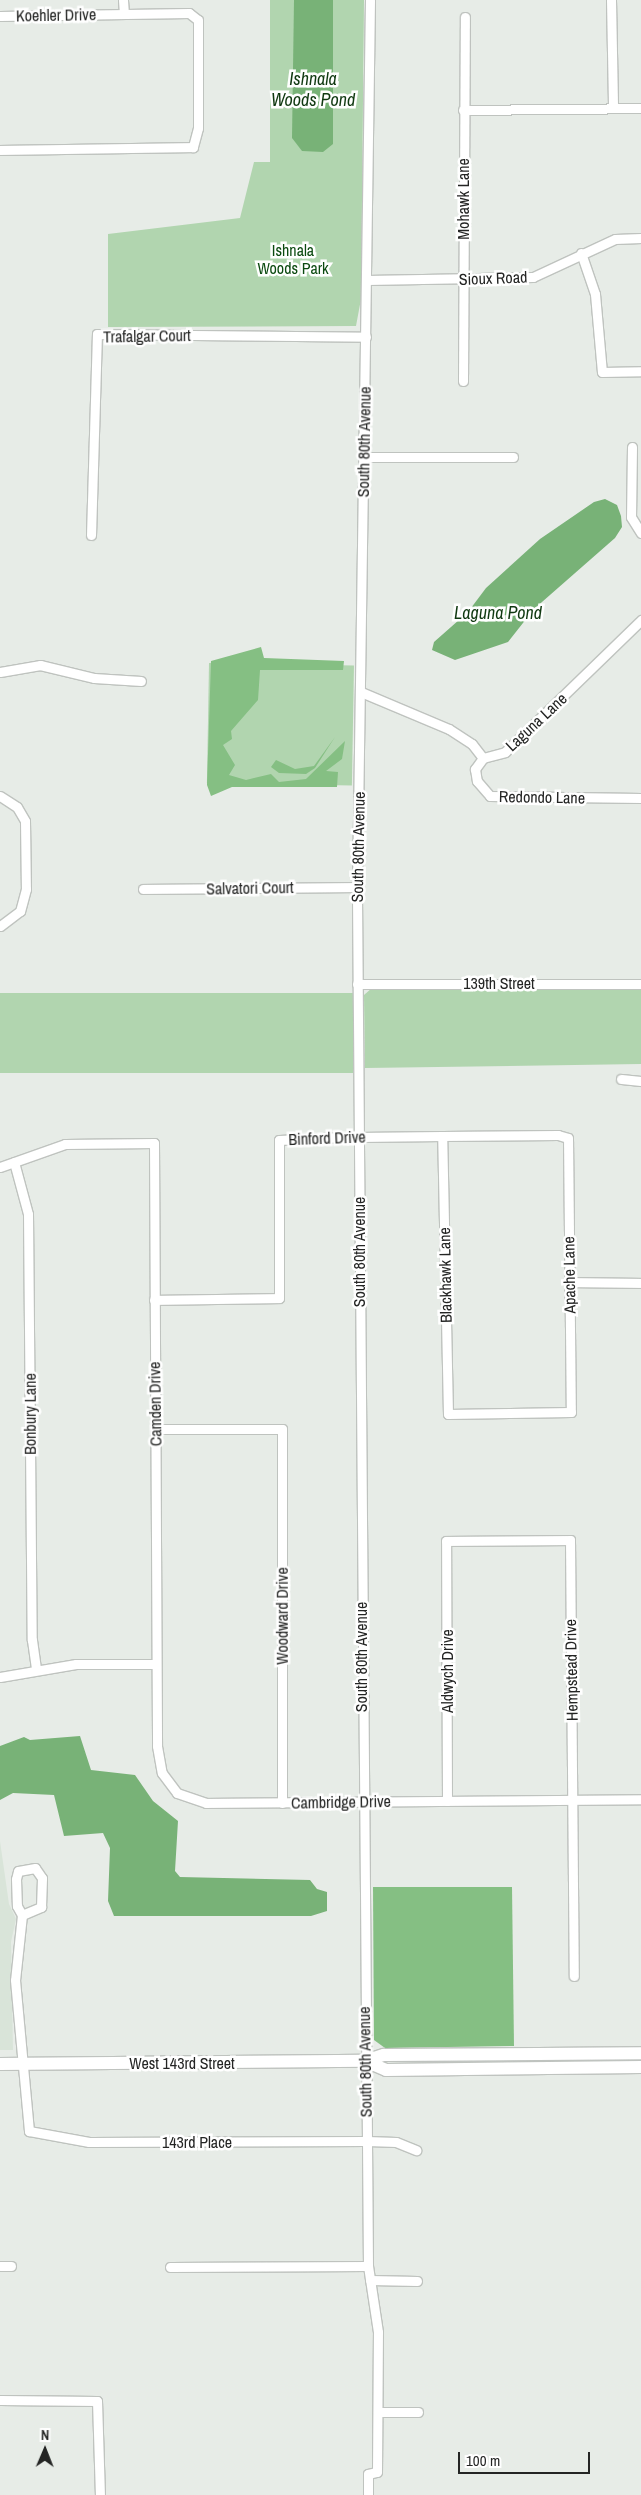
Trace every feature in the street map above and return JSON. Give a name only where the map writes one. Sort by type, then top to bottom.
[{"type":"main road","name":"West 143rd Street","points":[[0,2064],[365,2061],[384,2055],[641,2053]]},
{"type":"main road","name":"West 143rd Street","points":[[365,2061],[386,2070],[641,2067]]},
{"type":"street","points":[[124,0],[124,13]]},
{"type":"street","name":"South 80th Avenue","points":[[368,2495],[368,2474],[377,2472],[378,2332],[368,2266],[365,2061],[357,888],[370,0]]},
{"type":"street","points":[[611,0],[613,108]]},
{"type":"street","name":"Koehler Drive","points":[[0,16],[189,13],[198,20],[198,128],[193,147],[0,150]]},
{"type":"street","name":"Mohawk Lane","points":[[463,381],[465,17]]},
{"type":"street","points":[[463,110],[641,108]]},
{"type":"street","name":"Sioux Road","points":[[367,280],[534,277],[581,253],[615,239],[641,238]]},
{"type":"street","points":[[581,253],[595,294],[602,372],[641,371]]},
{"type":"street","name":"Trafalgar Court","points":[[91,535],[97,334],[366,337]]},
{"type":"street","points":[[632,447],[631,517],[641,533]]},
{"type":"street","points":[[364,457],[512,457]]},
{"type":"street","name":"Laguna Lane","points":[[483,758],[505,752],[641,620]]},
{"type":"street","points":[[0,672],[40,665],[94,678],[141,681]]},
{"type":"street","points":[[360,692],[449,729],[472,744],[483,758]]},
{"type":"street","name":"Redondo Lane","points":[[483,758],[476,769],[477,781],[490,796],[641,798]]},
{"type":"street","points":[[0,796],[17,808],[25,821],[26,889],[20,911],[0,926]]},
{"type":"street","name":"Salvatori Court","points":[[144,889],[357,888]]},
{"type":"street","name":"139th Street","points":[[358,984],[641,984]]},
{"type":"street","points":[[621,1079],[641,1081]]},
{"type":"street","name":"Binford Drive","points":[[154,1300],[279,1298],[279,1140],[442,1136],[568,1138]]},
{"type":"street","name":"Blackhawk Lane","points":[[442,1136],[448,1414],[571,1412]]},
{"type":"street","name":"Apache Lane","points":[[568,1138],[568,1282],[571,1412]]},
{"type":"street","name":"Camden Drive","points":[[14,1162],[65,1144],[154,1143],[156,1664]]},
{"type":"street","points":[[0,1168],[14,1162]]},
{"type":"street","name":"Bonbury Lane","points":[[14,1162],[28,1214],[32,1640],[36,1669]]},
{"type":"street","points":[[568,1282],[641,1284]]},
{"type":"street","name":"Woodward Drive","points":[[155,1429],[282,1429],[282,1804]]},
{"type":"street","name":"Aldwych Drive","points":[[447,1801],[446,1541],[570,1540]]},
{"type":"street","name":"Hempstead Drive","points":[[570,1540],[574,1976]]},
{"type":"street","points":[[0,1677],[36,1669],[156,1664]]},
{"type":"street","name":"Cambridge Drive","points":[[156,1664],[158,1758],[168,1784],[188,1799],[206,1803],[282,1804],[364,1801],[641,1799]]},
{"type":"street","points":[[22,1915],[42,1907],[42,1878],[35,1868],[18,1871],[17,1906],[22,1915],[15,1980],[23,2064]]},
{"type":"street","name":"143rd Place","points":[[23,2064],[29,2131],[89,2142],[367,2141],[396,2142],[416,2150]]},
{"type":"street","points":[[0,2266],[11,2266]]},
{"type":"street","points":[[170,2267],[368,2266]]},
{"type":"street","points":[[370,2280],[417,2281]]},
{"type":"street","points":[[0,2400],[97,2400],[100,2495]]},
{"type":"street","points":[[378,2412],[418,2412]]},
{"type":"shaded area","points":[[261,647],[264,658],[344,661],[343,670],[260,670],[258,700],[231,731],[232,739],[223,745],[235,765],[229,775],[246,780],[271,774],[279,782],[306,779],[345,741],[342,759],[326,771],[338,772],[337,787],[232,787],[211,796],[207,785],[211,661]]},
{"type":"shaded area","points":[[335,737],[315,768],[306,774],[279,773],[271,767],[276,760],[295,769],[314,766]]},
{"type":"shaded area","points":[[0,1841],[9,1904],[16,1919],[11,1942],[13,2050],[0,2050]]},
{"type":"shaded area","points":[[373,1887],[512,1887],[514,2046],[385,2048],[374,2040]]},
{"type":"green space","name":"Ishnala Woods Park","points":[[270,0],[364,0],[361,299],[356,326],[108,327],[108,234],[240,218],[254,162],[270,162]]},
{"type":"green space","points":[[209,663],[354,666],[352,786],[207,783]]},
{"type":"green space","points":[[641,987],[641,1064],[365,1068],[364,995],[372,988]]},
{"type":"green space","points":[[0,993],[353,993],[353,1073],[0,1073]]},
{"type":"water","name":"Ishnala Woods Pond","points":[[294,0],[333,0],[333,144],[323,152],[302,151],[292,138]]},
{"type":"water","name":"Laguna Pond","points":[[605,499],[617,505],[621,516],[622,527],[615,538],[534,609],[508,642],[455,660],[432,650],[434,642],[468,612],[486,588],[540,539],[594,502]]},
{"type":"water","points":[[80,1736],[91,1770],[135,1775],[153,1801],[178,1821],[175,1871],[180,1877],[310,1880],[317,1889],[327,1892],[327,1911],[311,1916],[114,1916],[108,1901],[110,1848],[103,1833],[64,1836],[54,1795],[13,1793],[0,1800],[0,1746],[24,1737],[30,1740]]}]
